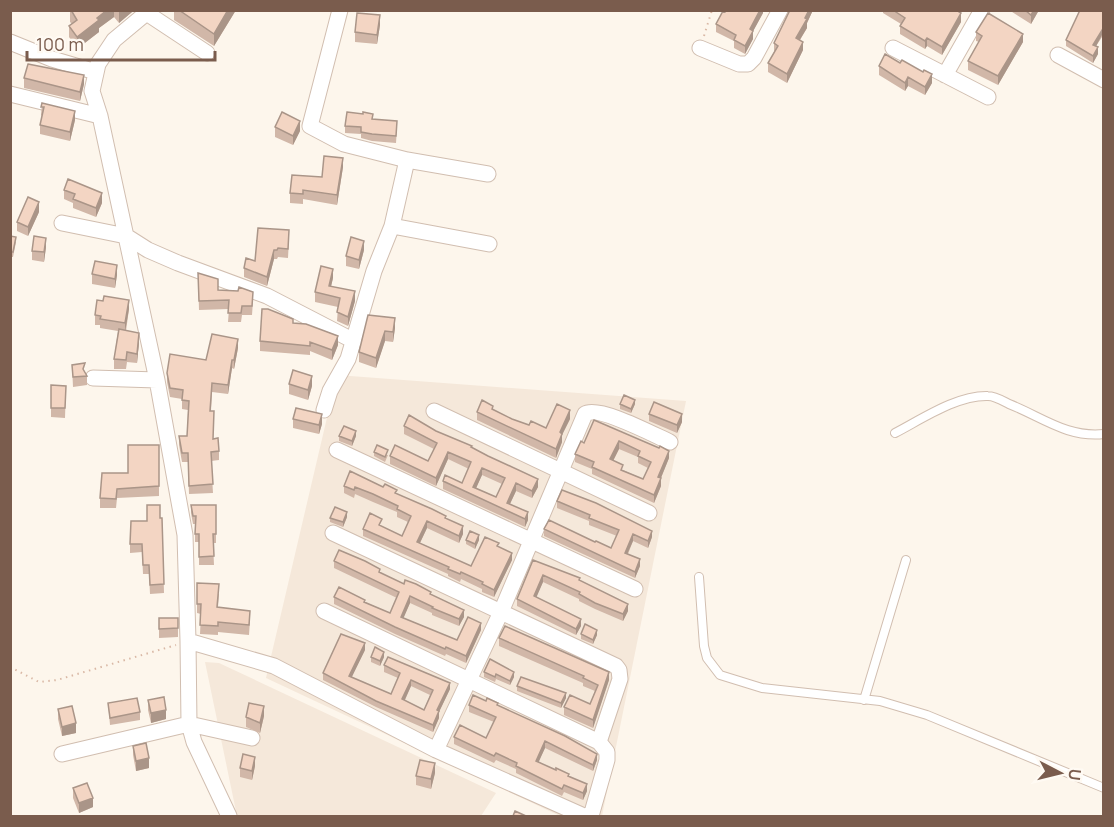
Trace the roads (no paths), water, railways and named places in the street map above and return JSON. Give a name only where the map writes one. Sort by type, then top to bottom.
[{"type":"street","points":[[340,10],[310,126],[344,144],[407,160],[488,174]]},
{"type":"street","points":[[700,48],[739,64],[748,64],[754,58],[780,10]]},
{"type":"street","points":[[945,75],[980,11]]},
{"type":"street","points":[[207,53],[149,12],[114,40],[98,64],[92,92],[100,116],[157,380],[185,535],[189,724],[194,742],[229,816]]},
{"type":"street","points":[[10,42],[52,59],[96,72]]},
{"type":"street","points":[[893,48],[988,97]]},
{"type":"street","points":[[1058,55],[1104,80]]},
{"type":"street","points":[[10,94],[100,116]]},
{"type":"street","points":[[324,410],[330,391],[348,359],[354,341],[374,271],[392,226],[407,160]]},
{"type":"street","points":[[62,223],[126,236],[155,254],[267,296],[354,341]]},
{"type":"street","points":[[392,226],[489,244]]},
{"type":"street","points":[[93,378],[157,380]]},
{"type":"street","points":[[434,411],[649,513]]},
{"type":"street","points":[[436,750],[501,612],[585,414],[589,411],[610,416],[670,442]]},
{"type":"street","points":[[337,450],[635,589]]},
{"type":"street","points":[[333,533],[616,666],[619,669],[620,680],[599,742]]},
{"type":"street","points":[[324,611],[599,742],[605,747],[607,760],[591,816]]},
{"type":"street","points":[[188,641],[274,666],[436,750],[584,816]]},
{"type":"street","points":[[62,754],[189,724],[252,738]]},
{"type":"lane","points":[[895,433],[956,401],[989,395],[1028,411],[1060,429],[1087,436],[1104,434]]},
{"type":"lane","points":[[864,700],[906,560]]},
{"type":"lane","points":[[699,577],[704,646],[707,658],[720,675],[762,688],[880,702],[927,715],[1104,788]]}]
